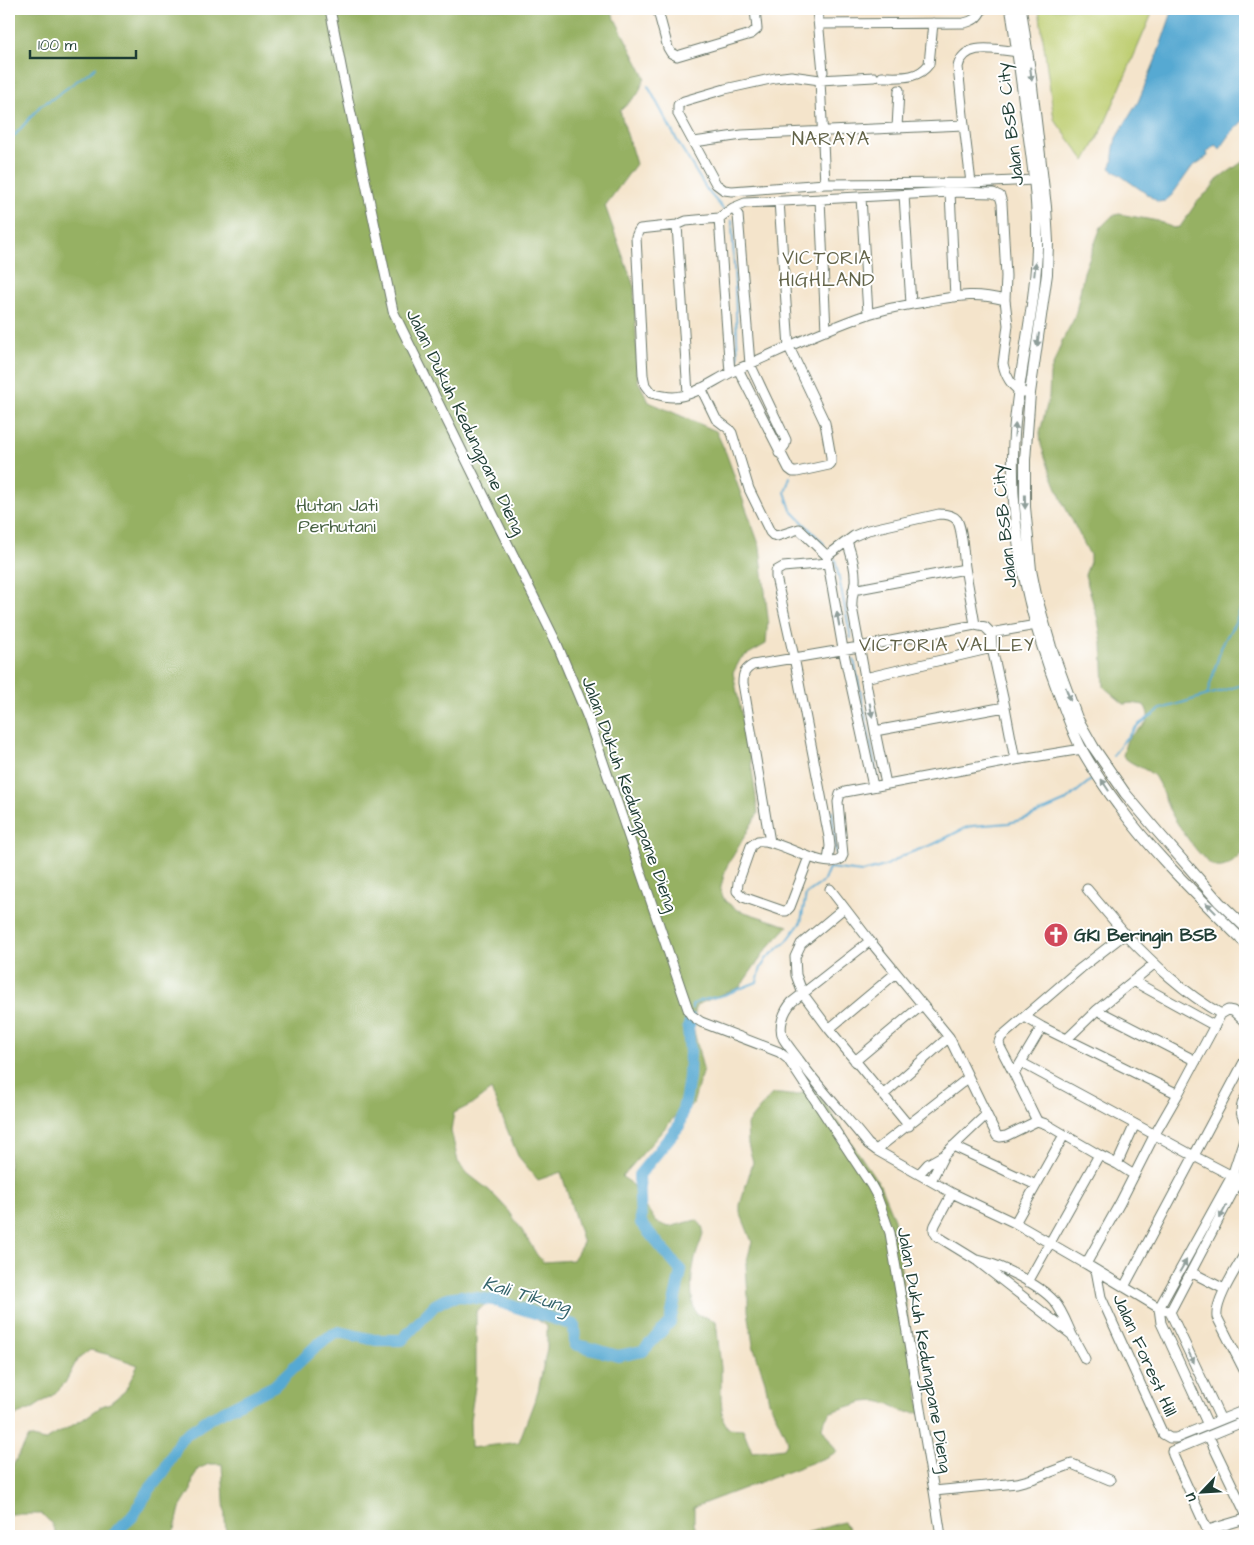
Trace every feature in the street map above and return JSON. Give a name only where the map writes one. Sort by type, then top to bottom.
[{"type":"street","name":"Jalan Dukuh Kedungpane Dieng","points":[[330,9],[393,311],[557,644],[588,718],[690,1015],[701,1022],[784,1055],[876,1194],[890,1233],[941,1536]]},
{"type":"street","points":[[660,10],[668,48],[671,53],[677,56],[751,34],[757,29],[755,9]]},
{"type":"street","points":[[817,9],[825,184]]},
{"type":"street","points":[[819,24],[964,23],[973,21],[982,9]]},
{"type":"street","name":"Jalan BSB City","points":[[1011,9],[1023,52],[1046,207],[1048,242],[1047,274],[1030,394],[1025,460],[1025,506],[1031,570],[1040,624],[1064,708],[1082,749],[1118,806],[1147,841],[1245,943]]},
{"type":"street","name":"Jalan BSB City","points":[[1021,9],[1037,230],[1036,266],[1019,391],[1013,456],[1014,501],[1021,560],[1028,596],[1077,718],[1094,748],[1125,793],[1218,902],[1245,928]]},
{"type":"street","points":[[933,23],[929,64],[921,73],[878,77],[792,76],[775,78],[725,89],[684,101],[678,105],[678,114],[716,184],[724,190],[825,184],[971,183],[1034,180]]},
{"type":"street","points":[[971,183],[958,67],[959,60],[968,51],[979,49],[1023,52]]},
{"type":"street","points":[[898,90],[898,128]]},
{"type":"street","points":[[694,142],[742,135],[964,125]]},
{"type":"street","points":[[1005,300],[976,294],[911,304],[868,314],[734,371],[688,394],[674,397],[651,393],[645,385],[636,237],[640,229],[686,221],[719,218],[745,203],[950,192],[993,193],[1000,196],[1002,203],[1006,276],[1005,300],[1008,325],[1003,364],[1004,370],[1019,391],[1030,394]]},
{"type":"street","points":[[950,192],[955,297]]},
{"type":"street","points":[[904,195],[911,304]]},
{"type":"street","points":[[861,197],[868,314]]},
{"type":"street","points":[[820,199],[826,331]]},
{"type":"street","points":[[719,218],[734,371],[789,469],[797,472],[829,465],[831,463],[825,423],[789,347],[779,201]]},
{"type":"street","points":[[734,208],[738,216],[750,364],[786,440],[779,453]]},
{"type":"street","points":[[677,224],[688,394]]},
{"type":"street","points":[[1004,370],[1021,375]]},
{"type":"street","points":[[701,388],[716,419],[730,429],[732,433],[749,489],[772,535],[776,536],[799,529],[828,560],[843,649],[874,786]]},
{"type":"street","points":[[828,861],[829,837],[776,571],[784,567],[828,560],[847,541],[868,530],[944,514],[954,517],[958,521],[975,625]]},
{"type":"street","points":[[847,541],[855,582],[851,599],[852,607],[886,784]]},
{"type":"street","points":[[854,590],[965,568]]},
{"type":"street","points":[[991,633],[1040,624]]},
{"type":"street","points":[[770,842],[743,676],[744,671],[753,665],[975,625],[985,627],[991,633],[992,648],[1006,707],[1015,760]]},
{"type":"street","points":[[865,678],[992,648]]},
{"type":"street","points":[[875,730],[1006,707]]},
{"type":"street","points":[[809,857],[790,907],[786,911],[743,898],[739,894],[737,887],[751,846],[758,841],[770,842],[809,857],[839,861],[843,855],[838,802],[840,794],[874,786],[1082,749]]},
{"type":"street","points":[[830,889],[949,1037],[996,1136],[1010,1135],[1037,1121]]},
{"type":"street","points":[[1087,889],[1125,934],[1154,964],[1198,1000],[1221,1014]]},
{"type":"street","points":[[844,908],[805,940],[797,951],[795,970],[803,994],[829,1030],[908,1126]]},
{"type":"street","points":[[1125,934],[1081,968],[1004,1034],[999,1042],[1037,1121],[1046,1124],[1134,1175]]},
{"type":"street","name":"Jalan Forest Hill","points":[[870,941],[792,1002],[783,1017],[781,1029],[783,1038],[816,1082],[868,1144],[952,1194],[1014,1223],[1051,1243],[1159,1308],[1170,1312],[1191,1272],[1204,1238]]},
{"type":"street","points":[[1067,1038],[1097,1010],[1154,964]]},
{"type":"street","points":[[829,1030],[896,973]]},
{"type":"street","points":[[1133,980],[1215,1026]]},
{"type":"street","points":[[855,1061],[922,1005]]},
{"type":"street","points":[[1097,1010],[1196,1061]]},
{"type":"street","points":[[1086,1264],[1221,1014],[1228,1010],[1233,1011],[1245,1022]]},
{"type":"street","points":[[1025,1016],[1178,1094]]},
{"type":"street","points":[[1014,1074],[1042,1026]]},
{"type":"street","points":[[883,1095],[949,1037]]},
{"type":"street","points":[[1022,1063],[1239,1180]]},
{"type":"street","name":"Jalan Forest Hill","points":[[1124,1287],[1245,1065]]},
{"type":"street","points":[[876,1150],[968,1078]]},
{"type":"street","points":[[1245,1098],[1241,1110],[1245,1122]]},
{"type":"street","points":[[919,1174],[928,1164],[944,1155],[986,1115]]},
{"type":"street","points":[[1117,1164],[1136,1124]]},
{"type":"street","points":[[1014,1223],[1064,1135]]},
{"type":"street","name":"Jalan Forest Hill","points":[[1239,1180],[1245,1136]]},
{"type":"street","points":[[953,1146],[1036,1185]]},
{"type":"street","points":[[931,1181],[944,1155]]},
{"type":"street","points":[[1028,1282],[1099,1155]]},
{"type":"street","name":"Jalan Forest Hill","points":[[1208,1425],[1161,1323],[1159,1308],[1245,1169]]},
{"type":"street","points":[[952,1194],[935,1225],[934,1232],[937,1236],[976,1260],[1072,1335]]},
{"type":"street","points":[[1245,1253],[1224,1289],[1216,1317],[1241,1361],[1245,1372]]},
{"type":"street","points":[[976,1260],[993,1265],[1028,1282],[1054,1301],[1085,1359]]},
{"type":"street","name":"Jalan Forest Hill","points":[[1096,1270],[1101,1297],[1163,1434],[1170,1438],[1176,1438],[1245,1410]]},
{"type":"street","points":[[1191,1272],[1224,1289]]},
{"type":"street","points":[[1170,1312],[1221,1420]]},
{"type":"street","points":[[1241,1361],[1245,1351]]},
{"type":"street","points":[[1245,1421],[1210,1437],[1172,1450],[1172,1455],[1209,1533],[1245,1519]]},
{"type":"street","points":[[1210,1437],[1245,1512]]},
{"type":"street","points":[[934,1491],[1017,1483],[1072,1464],[1110,1480]]},
{"type":"green space","name":"Hutan Jati Perhutani","points":[[9,9],[611,9],[645,77],[638,94],[620,111],[636,164],[605,206],[634,287],[638,381],[649,402],[716,431],[726,453],[760,547],[768,618],[766,644],[741,658],[733,673],[750,755],[758,813],[726,868],[720,890],[725,901],[738,910],[788,926],[765,951],[740,987],[696,1005],[693,1027],[703,1069],[693,1104],[677,1114],[622,1177],[630,1182],[656,1222],[669,1227],[696,1220],[701,1225],[703,1233],[693,1269],[692,1300],[696,1314],[716,1321],[721,1368],[723,1419],[728,1428],[743,1429],[752,1452],[784,1448],[787,1443],[786,1437],[769,1401],[765,1381],[753,1345],[748,1310],[746,1264],[752,1242],[740,1212],[740,1205],[753,1162],[748,1144],[747,1124],[772,1094],[796,1095],[813,1086],[880,1185],[894,1219],[921,1413],[903,1412],[890,1404],[877,1401],[863,1402],[831,1412],[824,1420],[822,1428],[837,1452],[694,1507],[694,1524],[698,1536],[226,1536],[222,1464],[209,1464],[198,1469],[193,1479],[191,1490],[180,1508],[175,1529],[169,1536],[57,1536],[51,1523],[42,1514],[9,1514],[9,1472],[29,1437],[44,1441],[110,1403],[125,1391],[138,1365],[90,1350],[77,1360],[65,1383],[53,1395],[32,1409],[9,1418]],"holes":[[[491,1090],[518,1156],[538,1180],[561,1172],[583,1243],[573,1260],[543,1262],[509,1211],[490,1191],[467,1173],[458,1162],[451,1130],[454,1113],[474,1103]],[[496,1297],[513,1304],[547,1326],[547,1348],[538,1391],[519,1442],[471,1448],[470,1420],[476,1380],[476,1311]]]},
{"type":"green space","points":[[1039,9],[1154,9],[1102,130],[1085,161],[1054,119]]},
{"type":"green space","points":[[1245,160],[1245,849],[1229,864],[1217,867],[1211,865],[1205,859],[1183,832],[1169,809],[1155,777],[1123,756],[1127,740],[1147,721],[1147,711],[1144,705],[1124,704],[1104,687],[1102,643],[1098,620],[1085,575],[1090,562],[1090,555],[1063,503],[1041,445],[1040,432],[1049,397],[1050,374],[1062,341],[1075,317],[1084,272],[1101,227],[1112,216],[1119,214],[1158,221],[1173,228],[1180,227],[1199,199],[1209,191],[1217,180]]},
{"type":"green space","points":[[843,1522],[848,1527],[851,1536],[796,1536]]},
{"type":"water","points":[[1173,9],[1245,9],[1245,117],[1220,149],[1215,145],[1207,152],[1208,156],[1192,167],[1172,195],[1165,201],[1158,202],[1110,168],[1113,161],[1116,138],[1138,102]]},
{"type":"waterway","points":[[9,142],[41,105],[96,67]]},
{"type":"waterway","points":[[648,86],[679,144],[707,190],[724,210]]},
{"type":"waterway","points":[[732,220],[738,360]]},
{"type":"waterway","points":[[749,379],[777,435]]},
{"type":"waterway","points":[[790,477],[785,492],[791,510],[824,544]]},
{"type":"waterway","points":[[835,559],[851,638]]},
{"type":"waterway","points":[[1207,695],[1222,645],[1236,621],[1245,597]]},
{"type":"waterway","points":[[854,660],[877,776]]},
{"type":"waterway","points":[[1113,756],[1138,725],[1161,709],[1245,684]]},
{"type":"waterway","points":[[692,1009],[692,1005],[699,1001],[724,995],[757,982],[761,968],[767,958],[787,941],[801,922],[806,894],[823,882],[829,868],[862,872],[878,868],[904,855],[934,844],[965,828],[1009,823],[1027,818],[1064,802],[1091,780]]},
{"type":"waterway","points":[[832,810],[836,854]]},
{"type":"waterway","name":"Kali Tikung","points":[[111,1536],[132,1517],[164,1471],[181,1438],[210,1418],[274,1386],[316,1346],[339,1332],[375,1340],[402,1340],[435,1305],[448,1298],[460,1296],[493,1300],[574,1325],[575,1344],[618,1356],[643,1351],[670,1322],[681,1271],[641,1223],[639,1175],[679,1126],[689,1077],[690,1052],[688,1028],[691,1019]]},
{"type":"place","name":"GKI Beringin BSB","points":[[1056,935]]},
{"type":"district","name":"NARAYA","points":[[831,138]]},
{"type":"district","name":"VICTORIA HIGHLAND","points":[[827,268]]},
{"type":"district","name":"VICTORIA VALLEY","points":[[947,644]]}]
